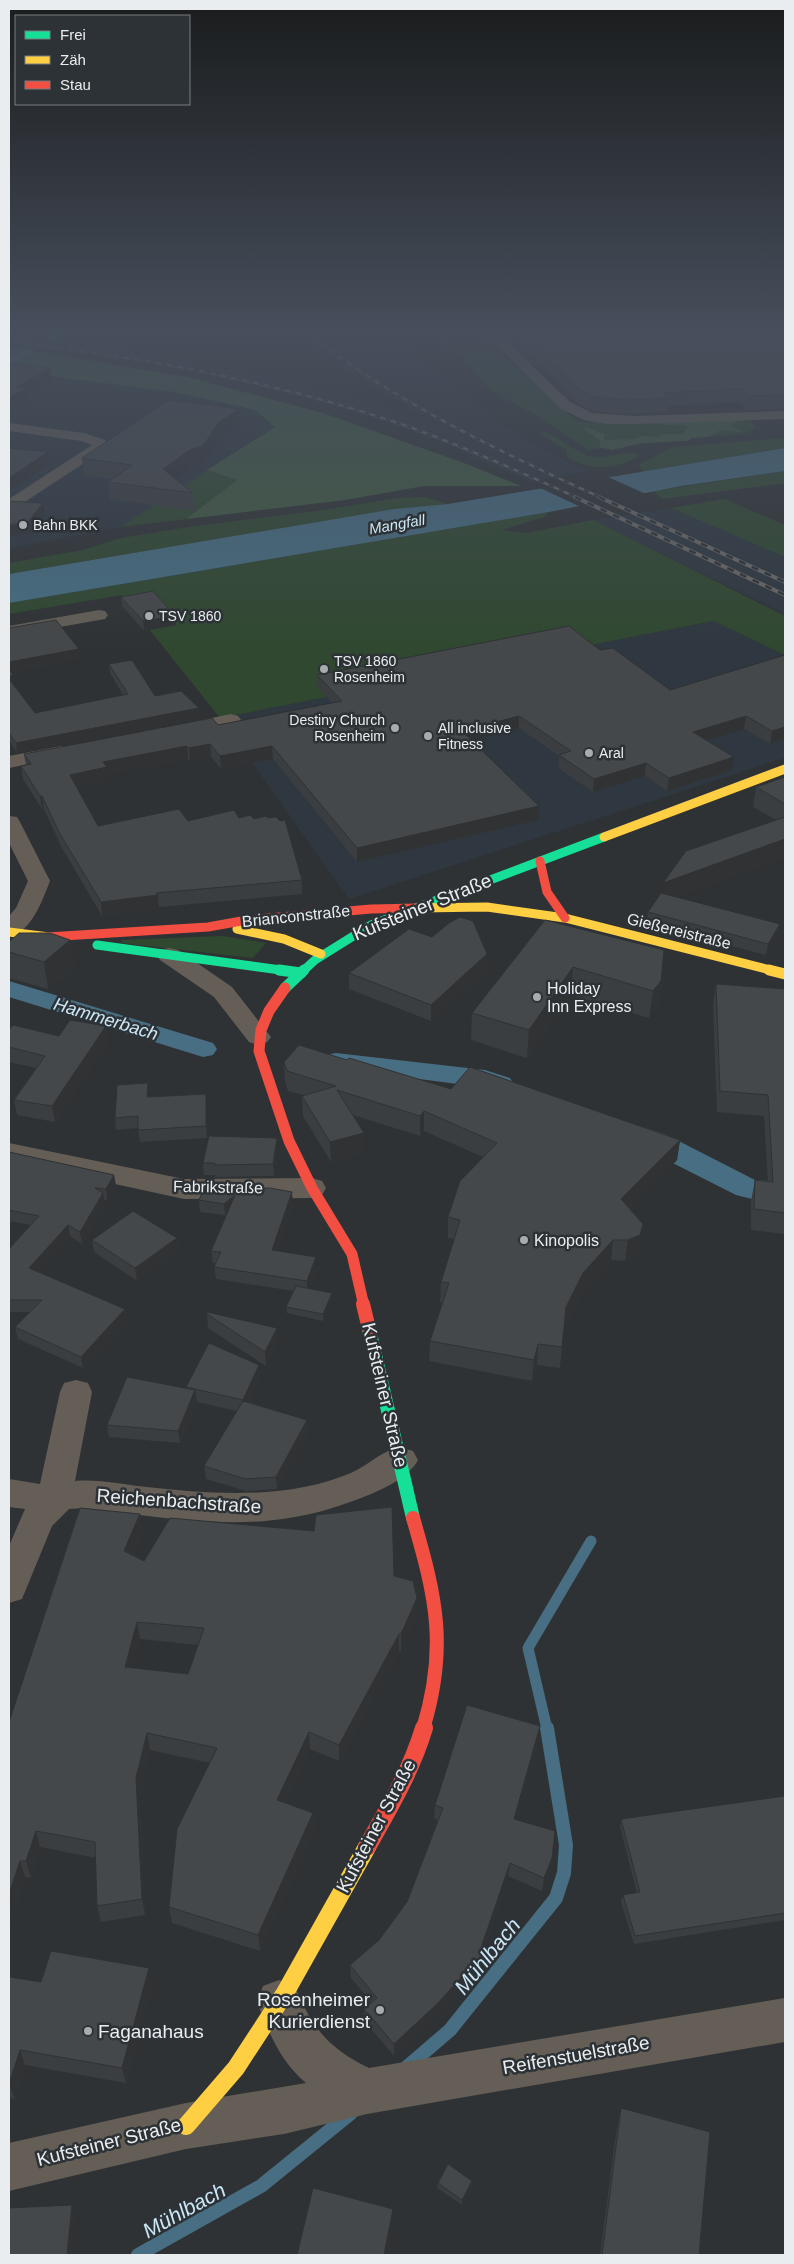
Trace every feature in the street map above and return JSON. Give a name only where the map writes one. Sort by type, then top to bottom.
[{"type":"main road","name":"Kufsteiner Straße","points":[[186,2126],[236,2068],[279,2002],[405,1780],[432,1694],[438,1651],[437,1617],[352,1254],[312,1188],[289,1141],[259,1051],[258,1037],[265,1019],[276,1001],[301,972],[321,954],[338,942],[371,925],[785,769]]},
{"type":"main road","points":[[540,861],[542,884],[550,899],[565,918]]},
{"type":"main road","points":[[489,879],[505,889]]},
{"type":"main road","name":"Gießereistraße","points":[[527,902],[565,918]]},
{"type":"main road","name":"Brianconstraße","points":[[47,936],[208,927],[291,915],[415,907]]},
{"type":"main road","name":"Gießereistraße","points":[[415,907],[487,908],[565,918],[785,974]]},
{"type":"main road","name":"Brianconstraße","points":[[208,927],[246,930],[266,934],[321,954]]},
{"type":"main road","name":"Brianconstraße","points":[[9,931],[169,956],[301,972]]},
{"type":"street","points":[[9,504],[12,504],[99,446],[100,443],[88,439]]},
{"type":"street","points":[[9,631],[99,615]]},
{"type":"street","points":[[163,733],[231,720]]},
{"type":"street","points":[[9,762],[76,750]]},
{"type":"street","points":[[9,822],[39,881],[27,910],[9,931]]},
{"type":"street","name":"Brianconstraße","points":[[169,956],[223,992],[258,1037]]},
{"type":"street","name":"Fabrikstraße","points":[[9,1152],[184,1189],[312,1188]]},
{"type":"street","points":[[9,1588],[38,1518],[54,1500],[76,1392]]},
{"type":"street","name":"Reichenbachstraße","points":[[9,1493],[54,1500],[68,1495],[84,1494],[232,1508],[279,1506],[341,1492],[376,1478],[401,1460]]},
{"type":"street","points":[[279,2002],[290,2030],[305,2053],[324,2069],[367,2091]]},
{"type":"street","name":"Reifenstuelstraße","points":[[186,2126],[284,2111],[367,2091],[785,2020]]},
{"type":"street","name":"Kufsteiner Straße","points":[[9,2167],[186,2126]]},
{"type":"shaded area","points":[[9,439],[257,439],[121,527],[9,548]]},
{"type":"shaded area","points":[[432,439],[527,439],[587,471],[530,482]]},
{"type":"shaded area","points":[[671,508],[785,557],[785,614],[593,520]]},
{"type":"shaded area","points":[[713,621],[785,655],[785,758],[349,899],[220,718]]},
{"type":"green space","points":[[257,439],[395,439],[521,486],[424,486],[345,500],[186,519],[237,480],[207,470]]},
{"type":"green space","points":[[548,439],[557,439],[579,452],[593,457],[630,453],[640,455],[622,464],[594,467],[576,462],[567,457],[567,450]]},
{"type":"green space","points":[[571,439],[680,439],[648,441],[588,450]]},
{"type":"green space","points":[[598,439],[691,439],[687,441],[643,443],[612,450],[600,447],[600,440]]},
{"type":"green space","points":[[785,439],[785,448],[644,472],[638,465],[673,447]]},
{"type":"green space","points":[[207,470],[238,480],[186,519],[121,527]]},
{"type":"green space","points":[[785,471],[785,483],[663,499],[653,491]]},
{"type":"green space","points":[[424,497],[448,504],[394,509],[9,574],[9,563],[83,550],[121,538],[398,498]]},
{"type":"green space","points":[[724,499],[785,525],[785,557],[671,508]]},
{"type":"green space","name":"TSV 1860 Rosenheim","points":[[549,512],[544,517],[501,530],[527,533],[593,520],[785,616],[785,655],[713,621],[220,718],[122,595],[9,614],[9,603]]},
{"type":"green space","points":[[223,936],[266,943],[253,958],[121,943],[122,940]]},
{"type":"water","name":"Mangfall","points":[[785,448],[785,471],[681,486],[549,512],[9,603],[9,574],[394,509],[448,504]]},
{"type":"pier","points":[[606,476],[648,495],[583,508],[538,487]]},
{"type":"building","points":[[111,439],[208,439],[203,446],[191,449],[163,469],[193,493],[108,482],[132,465],[82,458]]},
{"type":"building","points":[[9,448],[48,452],[9,478]]},
{"type":"building","points":[[9,501],[43,503],[28,522],[9,525]]},
{"type":"building","points":[[153,591],[175,616],[143,621],[121,597]]},
{"type":"building","points":[[56,620],[79,649],[9,662],[9,628]]},
{"type":"building","points":[[569,626],[600,650],[613,648],[670,690],[785,655],[785,727],[772,731],[746,716],[693,732],[734,757],[669,778],[646,763],[594,779],[559,755],[571,751],[519,716],[462,731],[539,806],[357,848],[272,746],[220,756],[210,744],[189,748],[187,746],[103,762],[107,767],[70,775],[98,826],[179,809],[188,821],[234,810],[239,818],[250,815],[254,819],[266,816],[268,818],[276,817],[280,821],[285,820],[302,880],[156,893],[158,895],[101,902],[60,834],[42,796],[40,796],[21,766],[31,764],[24,754],[212,718],[218,725],[342,701],[317,675]]},
{"type":"building","points":[[132,660],[155,696],[181,691],[199,708],[16,743],[9,733],[9,679],[35,713],[128,694],[109,664]]},
{"type":"building","points":[[785,777],[785,804],[756,787]]},
{"type":"building","points":[[785,817],[785,839],[663,883],[686,851]]},
{"type":"building","points":[[661,893],[780,924],[768,944],[648,912]]},
{"type":"building","points":[[460,917],[473,921],[487,954],[431,1005],[349,973],[409,929],[432,937],[449,923]]},
{"type":"building","points":[[545,920],[664,950],[661,981],[653,991],[573,967],[529,1030],[472,1013]]},
{"type":"building","points":[[19,933],[50,933],[70,940],[44,962],[9,952],[9,942]]},
{"type":"building","points":[[716,984],[785,989],[785,1213],[754,1209],[755,1180],[773,1182],[768,1095],[720,1091]]},
{"type":"building","points":[[70,1020],[106,1026],[52,1106],[14,1100],[45,1056],[9,1047],[9,1030],[13,1025],[59,1036]]},
{"type":"building","points":[[299,1045],[451,1089],[470,1067],[680,1140],[621,1199],[643,1224],[640,1235],[628,1240],[613,1240],[583,1273],[566,1307],[562,1347],[538,1344],[534,1360],[430,1341],[449,1283],[441,1282],[460,1220],[448,1217],[460,1181],[497,1143],[424,1111],[420,1116],[337,1090],[364,1133],[330,1142],[302,1096],[336,1086],[287,1071],[284,1062]]},
{"type":"building","points":[[148,1083],[147,1097],[206,1094],[206,1126],[138,1130],[138,1116],[115,1118],[117,1085]]},
{"type":"building","points":[[209,1136],[277,1138],[273,1164],[214,1165],[215,1163],[203,1163]]},
{"type":"building","points":[[9,1152],[114,1175],[106,1189],[95,1188],[103,1193],[80,1232],[68,1225],[29,1268],[125,1309],[81,1357],[15,1327],[42,1300],[9,1300],[9,1249],[39,1216],[9,1210]]},
{"type":"building","points":[[270,1188],[292,1192],[272,1250],[316,1257],[307,1281],[214,1267],[221,1252],[211,1251],[235,1195],[224,1204],[199,1200],[204,1189]]},
{"type":"building","points":[[133,1211],[177,1238],[135,1268],[92,1240]]},
{"type":"building","points":[[296,1286],[332,1293],[323,1314],[286,1307]]},
{"type":"building","points":[[207,1312],[277,1328],[265,1352],[207,1314]]},
{"type":"building","points":[[209,1343],[259,1365],[243,1400],[186,1387]]},
{"type":"building","points":[[127,1377],[195,1390],[178,1431],[107,1425]]},
{"type":"building","points":[[243,1401],[307,1420],[276,1477],[245,1479],[204,1466]]},
{"type":"building","points":[[392,1507],[394,1576],[413,1581],[417,1598],[401,1634],[399,1634],[339,1745],[309,1732],[277,1800],[313,1813],[258,1935],[169,1907],[177,1829],[217,1748],[147,1733],[136,1778],[142,1899],[97,1906],[95,1842],[36,1831],[26,1861],[20,1861],[9,1894],[9,1722],[80,1508],[140,1514],[124,1551],[144,1561],[170,1518],[314,1531],[316,1515]],"holes":[[[137,1622],[204,1628],[188,1674],[125,1667]]]},
{"type":"building","points":[[467,1705],[540,1726],[514,1819],[555,1831],[552,1858],[544,1878],[510,1863],[482,1945],[488,1948],[436,2005],[394,2044],[364,2009],[377,1998],[350,1965],[379,1940],[407,1902],[443,1808],[435,1805]]},
{"type":"building","points":[[785,1796],[785,1913],[635,1936],[623,1895],[640,1892],[621,1819]]},
{"type":"building","name":"Faganahaus","points":[[51,1951],[149,1968],[122,2068],[20,2050],[9,2084],[9,1977],[41,1982]]},
{"type":"building","points":[[621,2108],[710,2132],[699,2255],[602,2255]]},
{"type":"building","points":[[448,2164],[472,2181],[462,2200],[438,2183]]},
{"type":"building","points":[[313,2188],[393,2209],[384,2255],[297,2255]]},
{"type":"building","points":[[72,2205],[67,2255],[9,2255],[9,2208]]},
{"type":"waterway","name":"Hammerbach","points":[[9,989],[203,1049]]},
{"type":"waterway","name":"Hammerbach","points":[[336,1061],[485,1079],[500,1084]]},
{"type":"waterway","name":"Hammerbach","points":[[643,1136],[656,1141],[733,1183],[761,1191],[785,1192]]},
{"type":"waterway","name":"Mühlbach","points":[[547,1729],[528,1648],[591,1541]]},
{"type":"waterway","name":"Mühlbach","points":[[407,2067],[450,2030],[556,1898],[564,1873],[566,1845],[547,1728]]},
{"type":"waterway","name":"Mühlbach","points":[[138,2255],[261,2186],[351,2113]]},
{"type":"railway","points":[[440,439],[578,498]]},
{"type":"railway","points":[[477,439],[602,498]]},
{"type":"railway","points":[[575,497],[785,595]]},
{"type":"railway","points":[[599,497],[785,582]]},
{"type":"traffic: fast","points":[[285,988],[315,960],[371,925],[604,837]]},
{"type":"traffic: fast","points":[[97,945],[301,973]]},
{"type":"traffic: fast","points":[[369,1329],[413,1518]]},
{"type":"traffic: slow","points":[[604,837],[785,769]]},
{"type":"traffic: slow","points":[[418,908],[487,907],[565,918],[785,974]]},
{"type":"traffic: slow","points":[[237,929],[284,939],[321,954]]},
{"type":"traffic: slow","points":[[9,932],[57,938]]},
{"type":"traffic: slow","points":[[186,2126],[236,2068],[285,1993],[367,1847]]},
{"type":"traffic: jam","points":[[540,861],[547,892],[565,918]]},
{"type":"traffic: jam","points":[[47,937],[208,927],[247,920],[371,909],[418,908]]},
{"type":"traffic: jam","points":[[285,988],[269,1011],[261,1030],[259,1051],[289,1141],[312,1188],[352,1254],[369,1329]]},
{"type":"traffic: jam","points":[[367,1847],[396,1798],[412,1763],[425,1723],[434,1680],[437,1658],[437,1618],[427,1567],[413,1518]]},
{"type":"place","name":"Bahn BKK","points":[[23,525]]},
{"type":"place","name":"TSV 1860","points":[[149,616]]},
{"type":"place","name":"TSV 1860 Rosenheim","points":[[324,669]]},
{"type":"place","name":"Destiny Church Rosenheim","points":[[395,728]]},
{"type":"place","name":"All inclusive Fitness","points":[[428,736]]},
{"type":"place","name":"Aral","points":[[589,753]]},
{"type":"place","name":"Holiday Inn Express","points":[[537,997]]},
{"type":"place","name":"Kinopolis","points":[[524,1240]]},
{"type":"place","name":"Rosenheimer Kurierdienst","points":[[380,2010]]},
{"type":"place","name":"Faganahaus","points":[[88,2031]]}]
